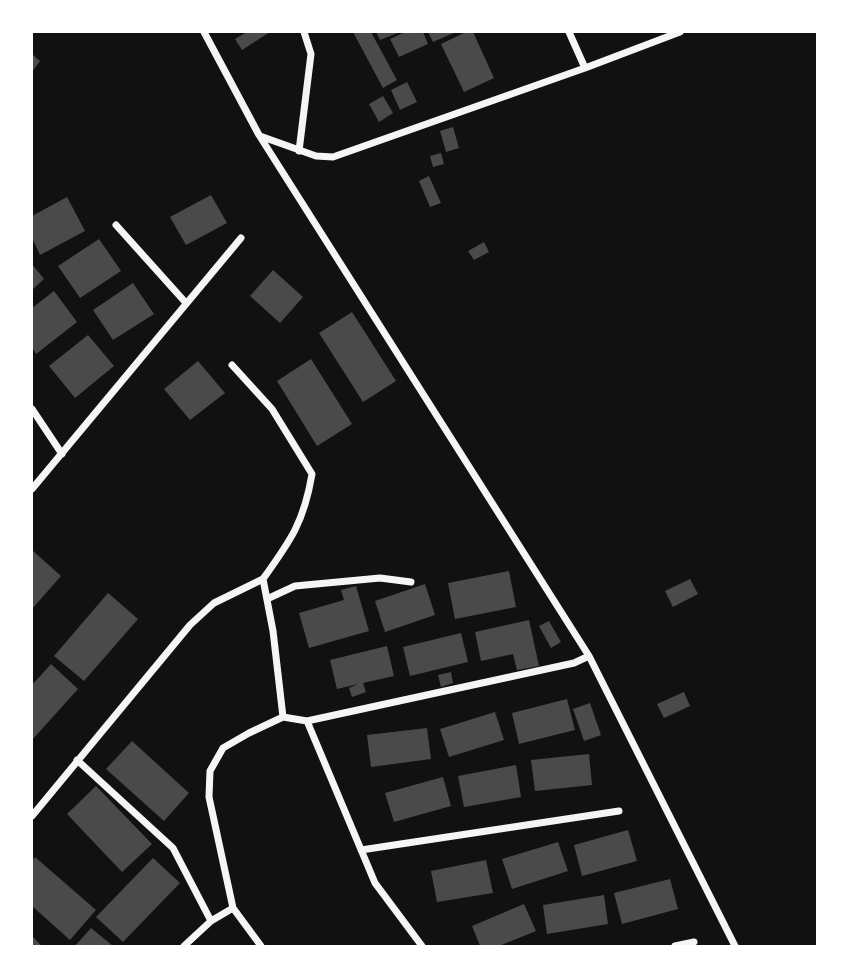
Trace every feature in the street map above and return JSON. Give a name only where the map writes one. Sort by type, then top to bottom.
[{"type":"street","points":[[204,32],[259,135],[589,656],[735,947]]},
{"type":"street","points":[[299,151],[311,54],[304,32]]},
{"type":"street","points":[[569,32],[585,68]]},
{"type":"street","points":[[259,135],[299,151],[333,157],[354,152],[680,32]]},
{"type":"street","points":[[116,225],[186,303]]},
{"type":"street","points":[[32,489],[241,238]]},
{"type":"street","points":[[32,816],[190,625],[214,603],[263,579],[290,541],[306,511],[312,474],[272,409],[232,365]]},
{"type":"street","points":[[32,409],[62,454]]},
{"type":"street","points":[[267,599],[295,586],[380,578],[411,582]]},
{"type":"street","points":[[263,579],[283,717]]},
{"type":"street","points":[[261,947],[233,908],[209,797],[210,771],[223,748],[283,717],[307,722],[574,663],[589,656]]},
{"type":"street","points":[[307,722],[381,894],[422,947]]},
{"type":"street","points":[[77,760],[173,848],[211,921]]},
{"type":"street","points":[[361,850],[619,811]]},
{"type":"street","points":[[184,947],[211,921],[233,908]]},
{"type":"street","points":[[675,947],[694,942]]},
{"type":"building","points":[[247,32],[270,32],[242,50],[235,39]]},
{"type":"building","points":[[353,32],[371,32],[397,80],[383,88]]},
{"type":"building","points":[[376,32],[400,32],[380,40]]},
{"type":"building","points":[[405,32],[423,32],[428,44],[399,57],[390,39]]},
{"type":"building","points":[[428,32],[456,32],[433,42]]},
{"type":"building","points":[[466,32],[473,32],[494,78],[464,92],[441,44]]},
{"type":"building","points":[[32,54],[40,61],[32,72]]},
{"type":"building","points":[[407,82],[417,102],[400,110],[391,90]]},
{"type":"building","points":[[383,96],[393,113],[379,122],[369,104]]},
{"type":"building","points":[[453,127],[459,148],[446,152],[440,131]]},
{"type":"building","points":[[441,153],[444,164],[433,167],[430,156]]},
{"type":"building","points":[[429,176],[441,203],[430,207],[419,181]]},
{"type":"building","points":[[211,195],[227,223],[186,245],[170,217]]},
{"type":"building","points":[[67,197],[85,231],[40,255],[32,238],[32,216]]},
{"type":"building","points":[[99,239],[121,271],[80,298],[58,266]]},
{"type":"building","points":[[484,242],[489,252],[474,260],[468,251]]},
{"type":"building","points":[[32,264],[44,279],[32,290]]},
{"type":"building","points":[[273,270],[303,297],[280,323],[250,296]]},
{"type":"building","points":[[133,283],[154,314],[113,340],[93,310]]},
{"type":"building","points":[[54,291],[77,322],[36,354],[32,347],[32,308]]},
{"type":"building","points":[[352,312],[396,381],[363,402],[319,333]]},
{"type":"building","points":[[88,335],[114,366],[75,398],[49,366]]},
{"type":"building","points":[[311,359],[352,424],[317,446],[277,381]]},
{"type":"building","points":[[198,361],[225,393],[190,420],[164,389]]},
{"type":"building","points":[[32,550],[61,576],[32,609]]},
{"type":"building","points":[[509,571],[516,607],[455,619],[448,583]]},
{"type":"building","points":[[690,579],[698,594],[673,607],[665,591]]},
{"type":"building","points":[[425,584],[435,615],[385,632],[375,601]]},
{"type":"building","points":[[356,586],[369,631],[309,648],[299,613],[344,600],[341,590]]},
{"type":"building","points":[[108,593],[138,619],[84,681],[54,656]]},
{"type":"building","points":[[529,620],[539,666],[517,670],[513,654],[481,661],[475,632]]},
{"type":"building","points":[[549,621],[561,642],[551,648],[539,626]]},
{"type":"building","points":[[461,633],[468,662],[410,676],[403,647]]},
{"type":"building","points":[[387,646],[394,676],[363,683],[366,692],[352,697],[349,688],[358,684],[337,689],[330,660]]},
{"type":"building","points":[[51,664],[78,689],[32,740],[32,685]]},
{"type":"building","points":[[451,672],[453,683],[441,687],[438,675]]},
{"type":"building","points":[[684,692],[690,706],[664,718],[657,704]]},
{"type":"building","points":[[567,699],[575,730],[519,744],[512,713]]},
{"type":"building","points":[[590,703],[601,735],[584,741],[573,709]]},
{"type":"building","points":[[495,712],[504,740],[449,757],[440,729]]},
{"type":"building","points":[[427,728],[431,759],[371,767],[367,735]]},
{"type":"building","points":[[132,741],[189,793],[164,821],[106,769]]},
{"type":"building","points":[[589,754],[592,785],[535,791],[531,760]]},
{"type":"building","points":[[516,765],[521,797],[464,807],[458,776]]},
{"type":"building","points":[[443,777],[451,806],[394,822],[385,793]]},
{"type":"building","points":[[96,786],[152,844],[122,872],[67,814]]},
{"type":"building","points":[[628,830],[637,861],[582,876],[574,845]]},
{"type":"building","points":[[558,842],[568,871],[512,889],[502,859]]},
{"type":"building","points":[[35,857],[96,910],[70,940],[32,906],[32,861]]},
{"type":"building","points":[[153,858],[180,883],[123,942],[96,917]]},
{"type":"building","points":[[486,860],[493,893],[437,902],[431,871]]},
{"type":"building","points":[[670,879],[678,909],[622,924],[614,893]]},
{"type":"building","points":[[604,895],[608,924],[547,934],[543,905]]},
{"type":"building","points":[[524,904],[536,931],[499,946],[480,946],[472,926]]},
{"type":"building","points":[[91,928],[113,946],[75,946]]},
{"type":"building","points":[[32,936],[42,946],[32,946]]}]
